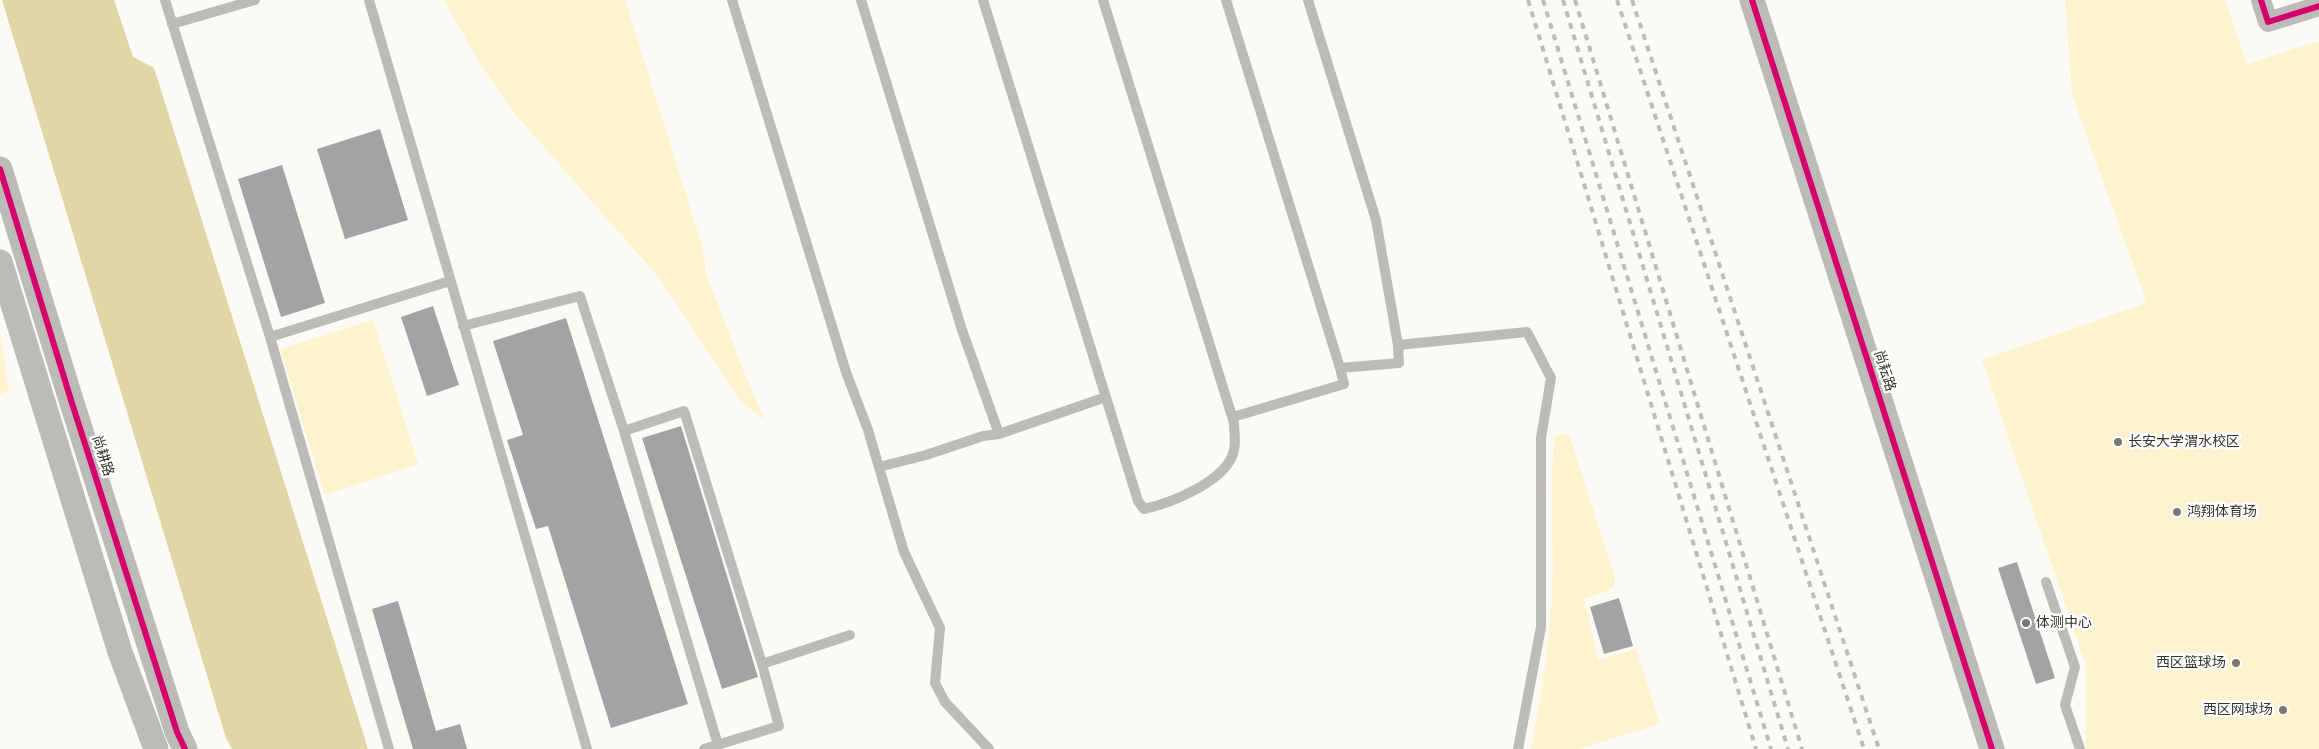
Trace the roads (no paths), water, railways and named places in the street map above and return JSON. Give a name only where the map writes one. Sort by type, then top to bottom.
[{"type":"street","name":"尚耘路","points":[[1752,0],[1992,749]]},
{"type":"street","points":[[2262,0],[2268,22],[2319,6]]},
{"type":"street","name":"尚耕路","points":[[0,169],[77,419],[177,732],[185,749]]},
{"type":"street","points":[[0,262],[120,652],[156,749]]},
{"type":"lane","points":[[165,0],[270,337],[389,749]]},
{"type":"lane","points":[[172,24],[255,0]]},
{"type":"lane","points":[[370,0],[587,749]]},
{"type":"lane","points":[[732,0],[846,372],[868,430],[904,552],[940,628],[935,682],[945,702],[989,749]]},
{"type":"lane","points":[[861,0],[962,330],[999,434]]},
{"type":"lane","points":[[982,0],[1138,501],[1144,509],[1184,496],[1222,470],[1234,451],[1233,417],[1103,0]]},
{"type":"lane","points":[[1226,0],[1344,384],[1233,417]]},
{"type":"lane","points":[[1308,0],[1376,220],[1398,345],[1399,363],[1340,368]]},
{"type":"lane","points":[[270,337],[450,281]]},
{"type":"lane","points":[[463,326],[580,296],[624,430],[718,745]]},
{"type":"lane","points":[[1398,345],[1527,332],[1551,378],[1541,438],[1541,627],[1518,749]]},
{"type":"lane","points":[[879,468],[983,436],[999,434],[1106,397]]},
{"type":"lane","points":[[624,430],[684,411],[762,664],[779,726],[704,749]]},
{"type":"lane","points":[[2046,582],[2075,668],[2065,705],[2080,749]]},
{"type":"lane","points":[[762,664],[850,635]]},
{"type":"railway","points":[[1528,0],[1756,749]]},
{"type":"railway","points":[[1543,0],[1771,749]]},
{"type":"railway","points":[[1563,0],[1788,749]]},
{"type":"railway","points":[[1575,0],[1802,749]]},
{"type":"railway","points":[[1617,0],[1864,749]]},
{"type":"railway","points":[[1632,0],[1879,749]]},
{"type":"place","name":"长安大学渭水校区","points":[[2118,442]]},
{"type":"place","name":"鸿翔体育场","points":[[2177,512]]},
{"type":"place","name":"体测中心","points":[[2026,623]]},
{"type":"place","name":"西区篮球场","points":[[2236,663]]},
{"type":"place","name":"西区网球场","points":[[2283,710]]}]
